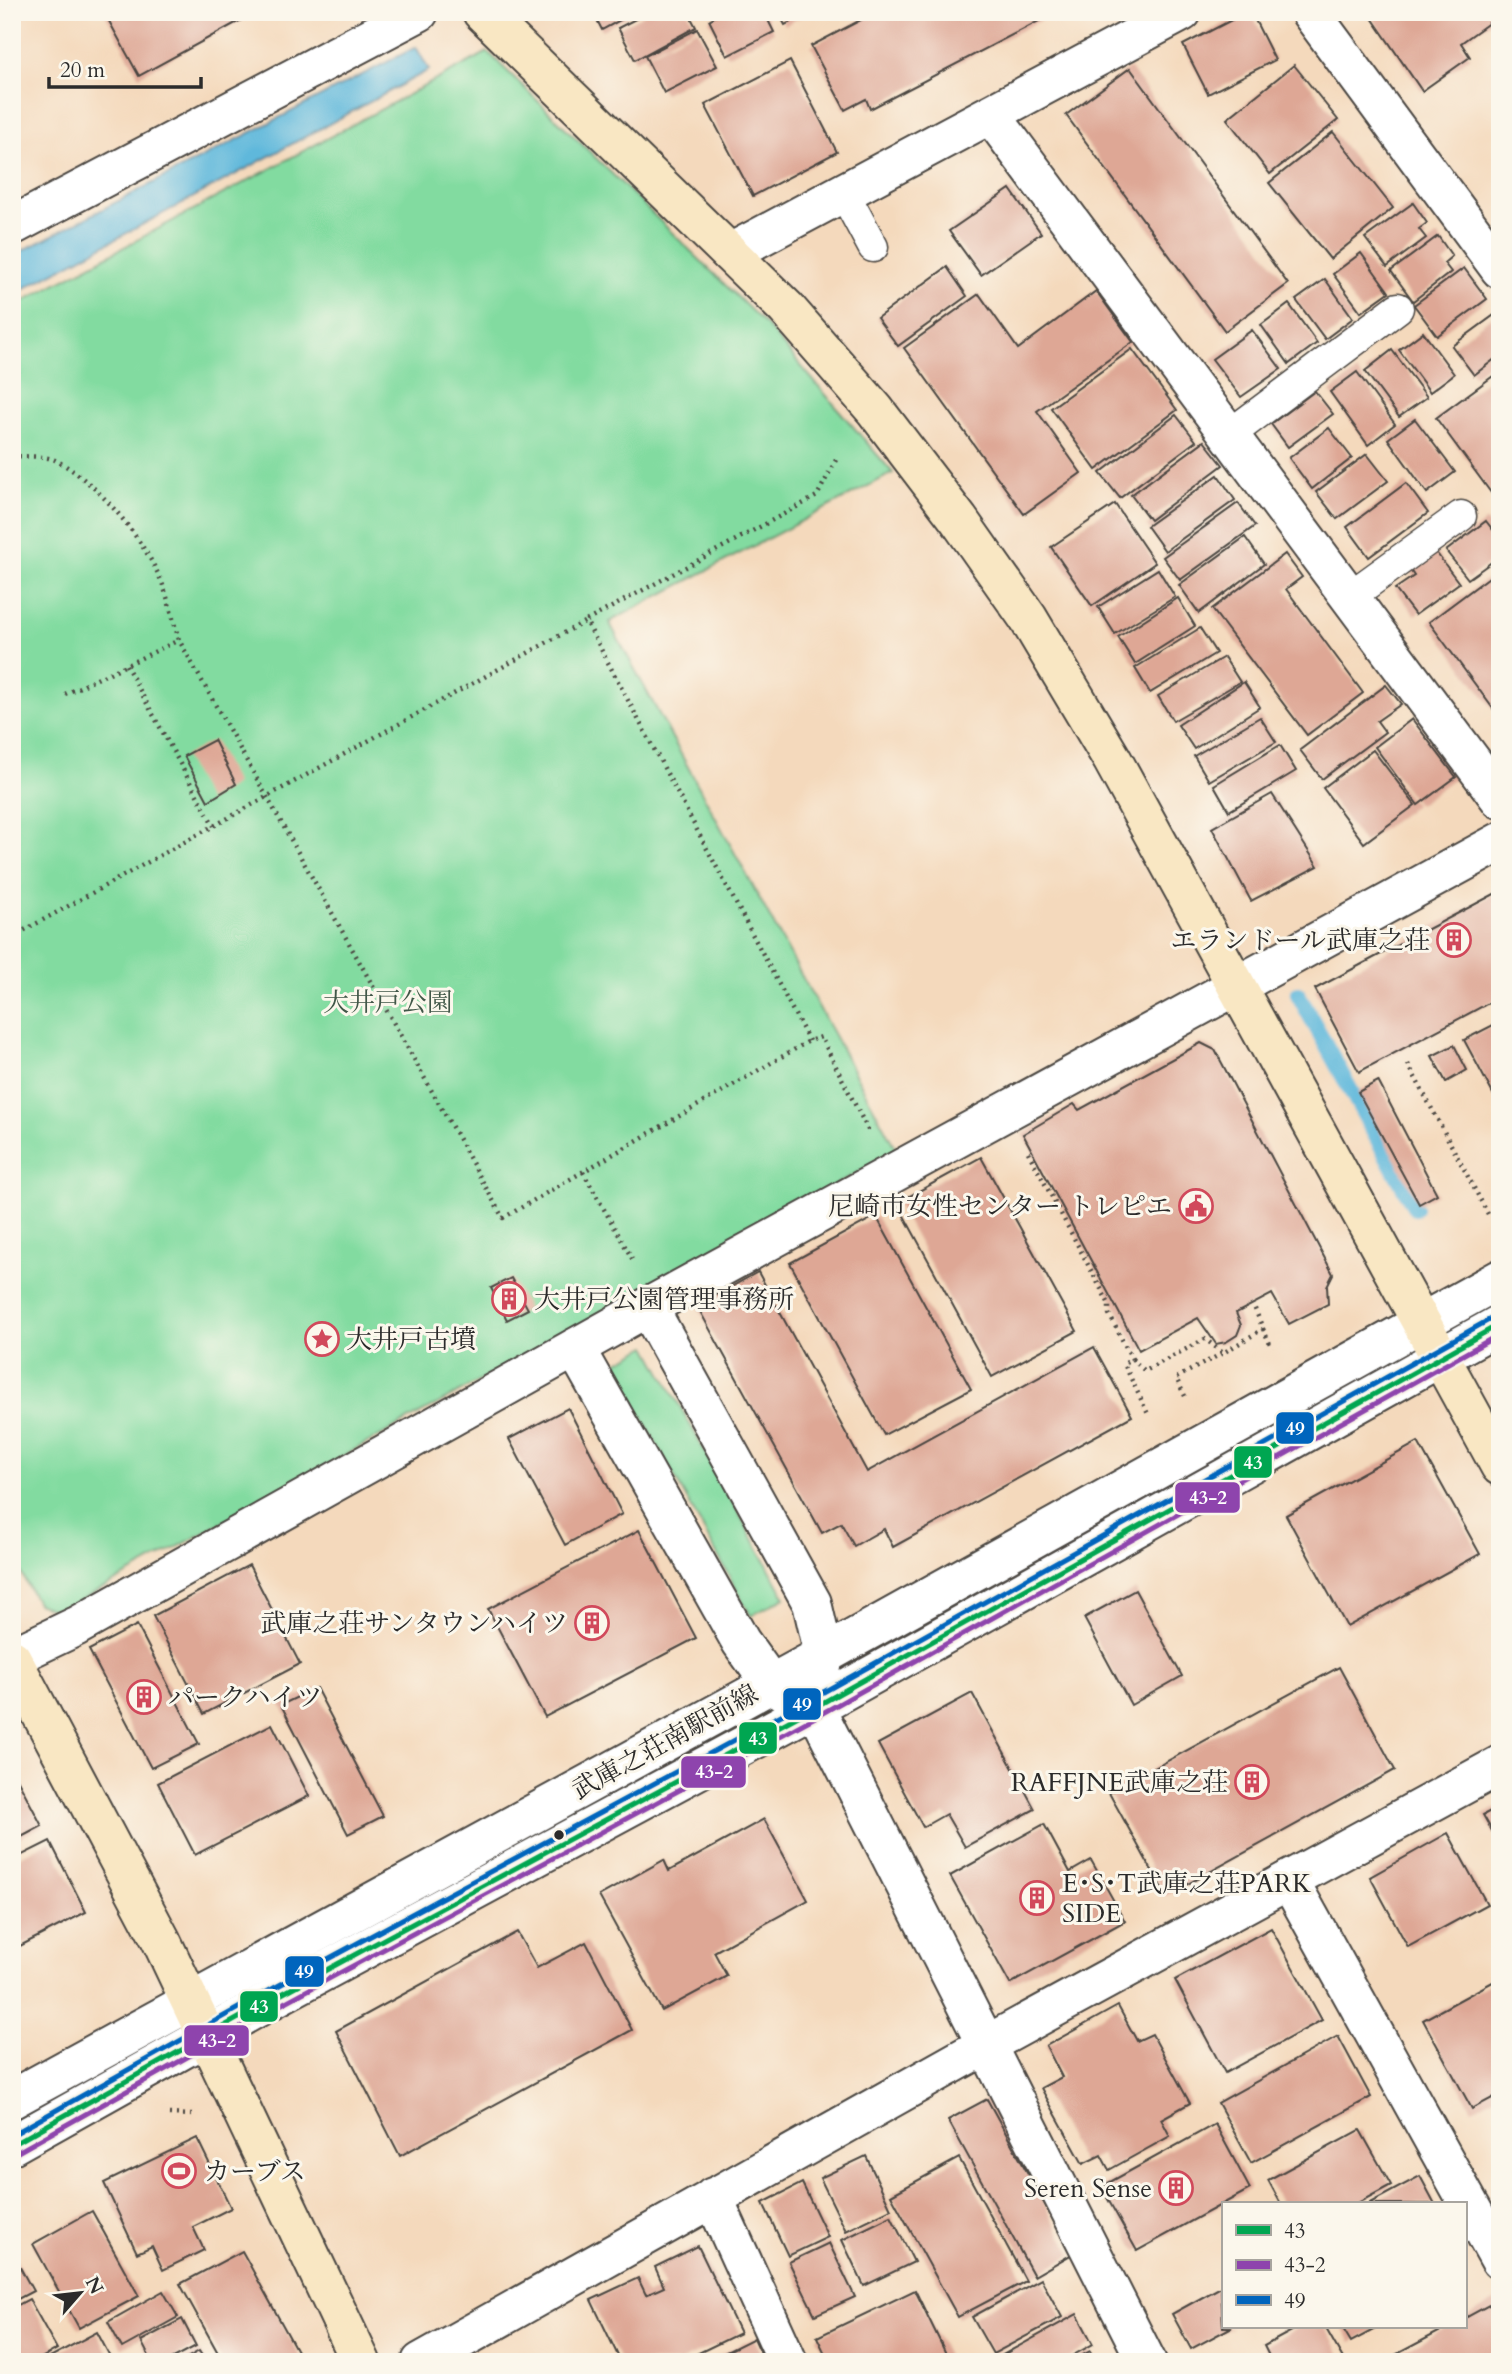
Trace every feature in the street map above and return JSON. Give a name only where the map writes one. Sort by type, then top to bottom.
[{"type":"street","points":[[12,226],[419,12]]},
{"type":"street","points":[[482,12],[786,308],[875,410],[959,520],[1028,618],[1112,759],[1500,1466]]},
{"type":"street","points":[[730,253],[1182,12]]},
{"type":"street","points":[[1310,12],[1500,269]]},
{"type":"street","points":[[991,114],[1500,799]]},
{"type":"street","points":[[361,2362],[191,2001],[12,1658],[77,1626],[653,1305],[1500,842]]},
{"type":"street","name":"武庫之荘南駅前線","points":[[12,2099],[824,1655],[1500,1279]]},
{"type":"street","points":[[653,1305],[812,1603],[824,1655],[815,1707]]},
{"type":"street","name":"武庫之荘南駅前線","points":[[12,2145],[815,1707],[1500,1324]]},
{"type":"street","points":[[575,1348],[741,1642],[771,1684],[815,1707],[1147,2362]]},
{"type":"street","points":[[421,2362],[986,2045],[1500,1765]]},
{"type":"street","points":[[1289,1880],[1500,2260]]},
{"type":"street","points":[[713,2197],[788,2362]]},
{"type":"lane","points":[[844,193],[873,247]]},
{"type":"lane","points":[[1229,435],[1398,307]]},
{"type":"lane","points":[[1349,597],[1461,516]]},
{"type":"path","points":[[12,456],[52,459],[85,480],[119,516],[150,558],[164,588],[179,640],[503,1218],[809,1041],[821,1037],[891,1175]]},
{"type":"path","points":[[12,937],[817,496],[838,456]]},
{"type":"path","points":[[586,621],[809,1041]]},
{"type":"path","points":[[65,694],[179,640]]},
{"type":"path","points":[[126,665],[214,826]]},
{"type":"path","points":[[1408,1063],[1489,1216]]},
{"type":"path","points":[[1007,1111],[1109,1304],[1109,1314],[1132,1359],[1145,1371],[1205,1339],[1223,1353]]},
{"type":"path","points":[[583,1172],[653,1305]]},
{"type":"path","points":[[1253,1304],[1272,1348]]},
{"type":"path","points":[[1185,1396],[1176,1378],[1263,1329]]},
{"type":"path","points":[[1132,1359],[1124,1364],[1149,1416]]},
{"type":"green space","name":"大井戸公園","points":[[488,52],[765,324],[893,473],[609,622],[897,1151],[60,1612],[37,1603],[12,1556],[12,307]]},
{"type":"green space","points":[[647,1346],[785,1597],[751,1616],[613,1365]]},
{"type":"water","points":[[416,47],[429,70],[12,295],[12,256]]},
{"type":"building","points":[[104,12],[242,12],[245,18],[139,76]]},
{"type":"building","points":[[593,12],[635,12],[602,30]]},
{"type":"building","points":[[649,12],[688,12],[696,27],[635,60],[618,28]]},
{"type":"building","points":[[723,12],[764,12],[774,32],[727,56],[709,20]]},
{"type":"building","points":[[778,12],[810,12],[785,25]]},
{"type":"building","points":[[876,12],[1056,12],[870,109],[866,99],[845,110],[811,46]]},
{"type":"building","points":[[1251,12],[1275,60],[1208,94],[1183,45]]},
{"type":"building","points":[[1368,12],[1488,12],[1493,20],[1461,43],[1470,57],[1422,91]]},
{"type":"building","points":[[697,29],[717,66],[664,93],[645,56]]},
{"type":"building","points":[[790,61],[837,152],[753,196],[705,105]]},
{"type":"building","points":[[1294,65],[1338,120],[1270,174],[1227,119]]},
{"type":"building","points":[[1130,68],[1288,284],[1225,331],[1066,115]]},
{"type":"building","points":[[1333,132],[1393,208],[1330,259],[1269,183]]},
{"type":"building","points":[[1010,189],[1041,233],[981,275],[949,231]]},
{"type":"building","points":[[1413,203],[1427,223],[1419,229],[1426,238],[1387,267],[1365,238]]},
{"type":"building","points":[[1438,236],[1452,256],[1444,263],[1451,272],[1413,301],[1391,271]]},
{"type":"building","points":[[1361,253],[1389,292],[1361,312],[1333,274]]},
{"type":"building","points":[[947,267],[967,296],[898,346],[877,318]]},
{"type":"building","points":[[1464,268],[1487,299],[1437,336],[1414,305]]},
{"type":"building","points":[[1325,279],[1353,318],[1325,339],[1296,300]]},
{"type":"building","points":[[1096,291],[1133,342],[1037,411],[1081,473],[1024,514],[904,348],[979,294],[1018,349]]},
{"type":"building","points":[[1289,304],[1317,343],[1289,364],[1261,325]]},
{"type":"building","points":[[1497,313],[1500,317],[1500,355],[1474,375],[1452,346]]},
{"type":"building","points":[[1252,330],[1281,369],[1241,397],[1212,359]]},
{"type":"building","points":[[1423,332],[1454,374],[1430,392],[1399,350]]},
{"type":"building","points":[[1132,349],[1177,410],[1096,470],[1051,408]]},
{"type":"building","points":[[1392,350],[1427,397],[1399,417],[1365,371]]},
{"type":"building","points":[[1500,371],[1500,505],[1436,418]]},
{"type":"building","points":[[1357,372],[1395,424],[1368,445],[1330,392]]},
{"type":"building","points":[[1315,391],[1333,414],[1288,447],[1271,424]]},
{"type":"building","points":[[1176,415],[1196,441],[1120,498],[1100,473]]},
{"type":"building","points":[[1415,419],[1455,472],[1427,493],[1388,439]]},
{"type":"building","points":[[1329,428],[1352,458],[1312,489],[1289,458]]},
{"type":"building","points":[[1204,441],[1223,465],[1150,520],[1131,495]]},
{"type":"building","points":[[1367,454],[1388,481],[1337,519],[1316,492]]},
{"type":"building","points":[[1218,475],[1235,500],[1165,551],[1147,526]]},
{"type":"building","points":[[1406,483],[1428,513],[1369,557],[1347,527]]},
{"type":"building","points":[[1238,503],[1255,526],[1180,580],[1163,557]]},
{"type":"building","points":[[1115,504],[1155,563],[1092,606],[1051,547]]},
{"type":"building","points":[[1486,521],[1500,539],[1500,556],[1468,579],[1446,551]]},
{"type":"building","points":[[1245,537],[1264,564],[1199,613],[1179,585]]},
{"type":"building","points":[[1435,551],[1459,583],[1415,615],[1395,589],[1414,576],[1410,570]]},
{"type":"building","points":[[1285,554],[1302,577],[1286,589],[1363,693],[1307,735],[1212,609]]},
{"type":"building","points":[[1158,569],[1175,597],[1115,634],[1098,607]]},
{"type":"building","points":[[1500,569],[1500,718],[1429,622]]},
{"type":"building","points":[[1178,598],[1195,626],[1135,664],[1118,637]]},
{"type":"building","points":[[1200,628],[1216,653],[1150,693],[1135,668]]},
{"type":"building","points":[[1224,657],[1240,682],[1173,721],[1158,696]]},
{"type":"building","points":[[1244,682],[1260,707],[1194,749],[1178,725]]},
{"type":"building","points":[[1386,685],[1401,704],[1377,721],[1385,732],[1322,779],[1300,750]]},
{"type":"building","points":[[1260,717],[1276,742],[1209,781],[1194,756]]},
{"type":"building","points":[[1412,719],[1456,777],[1418,805],[1375,747]]},
{"type":"building","points":[[214,740],[236,784],[208,801],[184,756]]},
{"type":"building","points":[[1280,745],[1296,771],[1229,811],[1214,785]]},
{"type":"building","points":[[1373,750],[1415,805],[1364,843],[1323,788]]},
{"type":"building","points":[[1272,794],[1318,866],[1251,901],[1212,828]]},
{"type":"building","name":"エランドール武庫之荘","points":[[1500,891],[1500,997],[1359,1072],[1315,989]]},
{"type":"building","points":[[1497,1023],[1500,1029],[1500,1107],[1464,1040]]},
{"type":"building","points":[[1201,1043],[1215,1050],[1333,1274],[1327,1286],[1328,1304],[1289,1324],[1272,1294],[1236,1313],[1241,1325],[1237,1335],[1226,1342],[1216,1344],[1198,1318],[1139,1350],[1023,1134],[1074,1104],[1079,1110]]},
{"type":"building","points":[[1454,1045],[1467,1070],[1446,1082],[1432,1056]]},
{"type":"building","points":[[1378,1081],[1437,1194],[1419,1204],[1358,1092]]},
{"type":"building","points":[[981,1157],[1077,1331],[992,1377],[897,1203]]},
{"type":"building","points":[[876,1216],[971,1389],[884,1435],[790,1263]]},
{"type":"building","points":[[758,1272],[867,1472],[1094,1347],[1132,1416],[893,1547],[884,1529],[854,1546],[841,1523],[822,1533],[697,1306]]},
{"type":"building","name":"大井戸公園管理事務所","points":[[511,1278],[528,1309],[507,1320],[491,1288]]},
{"type":"building","points":[[568,1408],[622,1514],[565,1545],[509,1439]]},
{"type":"building","points":[[1418,1442],[1480,1554],[1347,1627],[1286,1515]]},
{"type":"building","name":"武庫之荘サンタウンハイツ","points":[[639,1530],[696,1638],[545,1717],[488,1609]]},
{"type":"building","points":[[249,1565],[300,1664],[204,1714],[153,1616]]},
{"type":"building","points":[[1135,1590],[1182,1676],[1131,1705],[1084,1618]]},
{"type":"building","name":"パークハイツ","points":[[137,1625],[199,1744],[151,1768],[89,1650]]},
{"type":"building","name":"RAFFJNE武庫之荘","points":[[1339,1667],[1395,1770],[1166,1896],[1109,1793]]},
{"type":"building","points":[[316,1688],[383,1816],[348,1834],[281,1705]]},
{"type":"building","points":[[972,1693],[1035,1809],[965,1847],[946,1814],[923,1827],[878,1744]]},
{"type":"building","points":[[272,1724],[309,1796],[195,1855],[158,1783]]},
{"type":"building","points":[[12,1769],[42,1826],[12,1842]]},
{"type":"building","points":[[1500,1806],[1500,1845],[1483,1815]]},
{"type":"building","points":[[764,1819],[808,1900],[714,1952],[727,1976],[662,2011],[599,1896],[664,1860],[669,1871]]},
{"type":"building","name":"E･S･T武庫之荘PARK SIDE","points":[[1044,1824],[1070,1872],[1091,1860],[1125,1921],[1010,1984],[950,1876]]},
{"type":"building","points":[[1448,1833],[1487,1904],[1408,1947],[1370,1877]]},
{"type":"building","points":[[50,1841],[86,1912],[12,1950],[12,1860]]},
{"type":"building","points":[[1271,1928],[1322,2020],[1225,2073],[1175,1980]]},
{"type":"building","points":[[517,1932],[537,1968],[586,1942],[632,2030],[400,2156],[336,2031]]},
{"type":"building","points":[[1500,1978],[1500,2094],[1472,2109],[1423,2020]]},
{"type":"building","points":[[1118,2006],[1137,2041],[1152,2034],[1190,2103],[1161,2119],[1170,2136],[1109,2170],[1101,2155],[1083,2164],[1041,2088],[1062,2077],[1046,2046]]},
{"type":"building","points":[[1338,2036],[1371,2097],[1251,2163],[1218,2103]]},
{"type":"building","points":[[987,2099],[1072,2254],[1034,2276],[948,2120]]},
{"type":"building","name":"Seren Sense","points":[[1215,2124],[1250,2189],[1137,2251],[1101,2187]]},
{"type":"building","points":[[1360,2130],[1391,2185],[1360,2202],[1280,2202],[1268,2180]]},
{"type":"building","points":[[197,2138],[231,2208],[193,2227],[204,2250],[163,2270],[152,2246],[137,2253],[104,2183]]},
{"type":"building","points":[[866,2156],[891,2209],[846,2231],[820,2178]]},
{"type":"building","points":[[959,2158],[1026,2281],[958,2317],[891,2195]]},
{"type":"building","points":[[1420,2176],[1434,2202],[1372,2202]]},
{"type":"building","points":[[802,2183],[828,2237],[788,2256],[763,2203]]},
{"type":"building","points":[[92,2211],[139,2296],[79,2328],[33,2244]]},
{"type":"building","points":[[891,2216],[914,2262],[864,2286],[842,2240]]},
{"type":"building","points":[[829,2243],[855,2297],[815,2315],[789,2262]]},
{"type":"building","points":[[698,2246],[740,2333],[680,2362],[621,2362],[591,2300],[638,2278],[646,2295],[664,2287],[655,2267]]},
{"type":"building","points":[[242,2251],[303,2362],[223,2362],[180,2284]]},
{"type":"building","points":[[15,2258],[33,2291],[12,2302],[12,2260]]},
{"type":"building","points":[[1041,2279],[1062,2317],[993,2354],[972,2317]]},
{"type":"building","points":[[1221,2287],[1222,2328],[1230,2328],[1191,2349],[1172,2314]]},
{"type":"building","points":[[915,2290],[950,2362],[829,2362],[817,2337]]},
{"type":"building","points":[[163,2291],[178,2317],[122,2348],[108,2322]]},
{"type":"building","points":[[29,2299],[57,2349],[34,2362],[12,2362],[12,2308]]},
{"type":"building","points":[[1496,2301],[1500,2308],[1500,2362],[1382,2362],[1446,2328],[1466,2328],[1466,2317]]},
{"type":"building","points":[[1077,2314],[1093,2344],[1061,2362],[990,2362]]},
{"type":"building","points":[[182,2319],[196,2346],[166,2362],[152,2362],[141,2341]]},
{"type":"building","points":[[1297,2328],[1326,2328],[1345,2362],[1272,2362],[1264,2346]]},
{"type":"building","points":[[1343,2328],[1377,2328],[1351,2342]]},
{"type":"building","points":[[97,2332],[113,2362],[52,2362],[50,2357]]},
{"type":"building","points":[[754,2338],[765,2362],[713,2362],[712,2359]]},
{"type":"building","points":[[199,2351],[206,2362],[180,2362]]},
{"type":"building","points":[[1090,2351],[1096,2362],[1070,2362]]},
{"type":"waterway","points":[[1298,994],[1415,1208]]},
{"type":"transit line","name":"49","points":[[12,2135],[274,1988],[811,1699],[1496,1316]]},
{"type":"transit line","name":"43","points":[[12,2145],[278,1996],[815,1707],[1500,1324]]},
{"type":"transit line","name":"43-2","points":[[16,2153],[282,2004],[819,1715],[1500,1334]]},
{"type":"place","name":"エランドール武庫之荘","points":[[1454,940]]},
{"type":"place","name":"尼崎市女性センター トレピエ","points":[[1196,1206]]},
{"type":"place","name":"大井戸公園管理事務所","points":[[509,1299]]},
{"type":"place","name":"大井戸古墳","points":[[322,1339]]},
{"type":"place","name":"武庫之荘サンタウンハイツ","points":[[592,1623]]},
{"type":"place","name":"パークハイツ","points":[[144,1697]]},
{"type":"place","name":"RAFFJNE武庫之荘","points":[[1252,1782]]},
{"type":"place","name":"E･S･T武庫之荘PARK SIDE","points":[[1037,1898]]},
{"type":"place","name":"カーブス","points":[[179,2171]]},
{"type":"place","name":"Seren Sense","points":[[1176,2188]]}]
